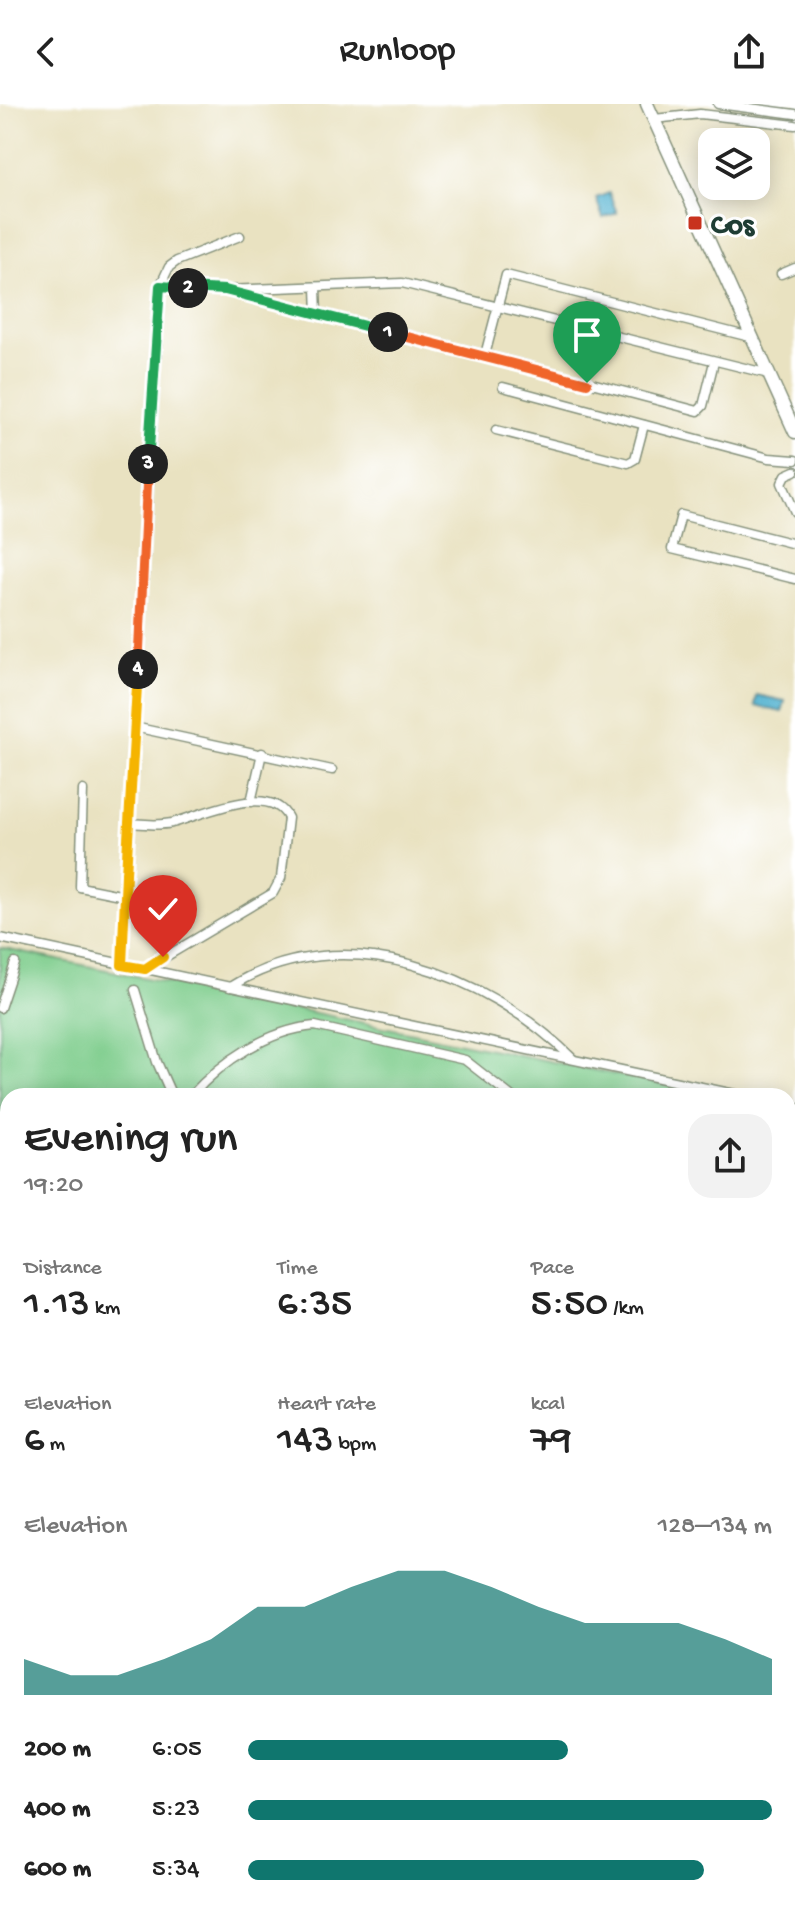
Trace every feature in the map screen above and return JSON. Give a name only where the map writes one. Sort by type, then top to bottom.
[{"type":"main road","points":[[647,104],[795,432]]},
{"type":"street","points":[[718,104],[795,114]]},
{"type":"street","points":[[654,119],[700,114],[795,125]]},
{"type":"street","points":[[122,965],[160,286],[169,267],[177,261],[240,236]]},
{"type":"street","points":[[781,274],[795,268]]},
{"type":"street","points":[[485,355],[506,275],[754,338]]},
{"type":"street","points":[[160,286],[225,290],[402,283],[769,374]]},
{"type":"street","points":[[316,287],[317,315]]},
{"type":"street","points":[[225,290],[698,411],[703,406],[714,362]]},
{"type":"street","points":[[503,387],[769,458],[795,460]]},
{"type":"street","points":[[496,430],[628,463],[635,459],[644,425]]},
{"type":"street","points":[[795,471],[786,475],[782,483],[795,512]]},
{"type":"street","points":[[795,544],[681,515],[672,549],[795,579]]},
{"type":"street","points":[[134,727],[332,770]]},
{"type":"street","points":[[251,802],[262,753]]},
{"type":"street","points":[[83,790],[80,887],[125,896]]},
{"type":"street","points":[[128,823],[169,823],[223,806],[251,802],[275,806],[288,818],[279,886],[263,902],[145,969]]},
{"type":"street","points":[[0,938],[706,1088]]},
{"type":"street","points":[[230,987],[255,971],[279,964],[341,956],[416,965],[470,984],[515,1009],[574,1060]]},
{"type":"street","points":[[0,1008],[15,963]]},
{"type":"street","points":[[135,990],[152,1047],[170,1088]]},
{"type":"street","points":[[199,1088],[217,1071],[256,1045],[280,1034],[315,1026],[465,1060],[501,1088]]},
{"type":"green space","points":[[0,948],[680,1088],[0,1088]]},
{"type":"water","points":[[609,193],[617,213],[603,218],[596,198]]},
{"type":"water","points":[[757,695],[785,701],[782,712],[755,706]]},
{"type":"place","name":"Cos","points":[[695,223]]},
{"type":"route","points":[[163,957],[145,969],[122,965],[160,286],[225,290],[587,383]]}]
